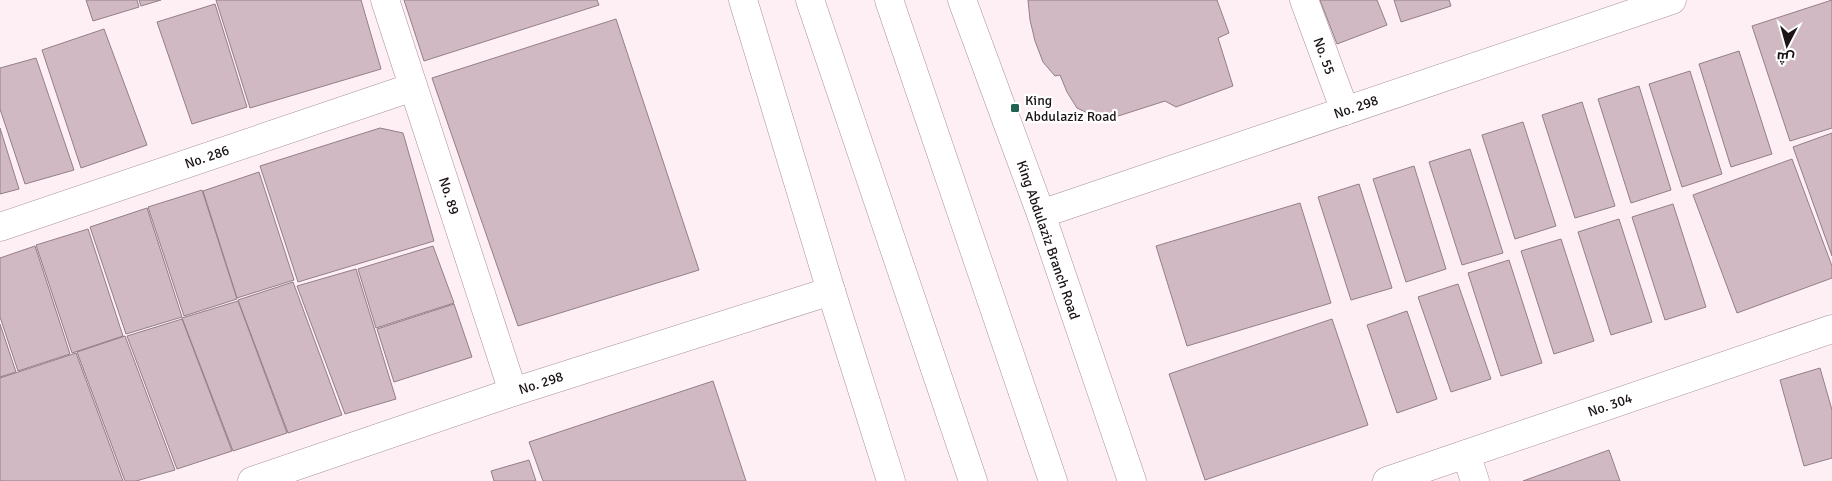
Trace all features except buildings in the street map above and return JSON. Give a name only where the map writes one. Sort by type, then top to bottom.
[{"type":"street","name":"No. 89","points":[[385,0],[513,392]]},
{"type":"street","points":[[743,0],[891,481]]},
{"type":"street","points":[[810,0],[973,481]]},
{"type":"street","points":[[889,0],[1053,481]]},
{"type":"street","name":"King Abdulaziz Branch Road","points":[[962,0],[1040,214],[1132,481]]},
{"type":"street","name":"No. 55","points":[[1304,0],[1345,111]]},
{"type":"street","name":"No. 298","points":[[1040,214],[1672,0]]},
{"type":"street","name":"No. 286","points":[[0,227],[413,87]]},
{"type":"street","name":"No. 298","points":[[252,481],[513,392],[831,291]]},
{"type":"street","name":"No. 304","points":[[1387,481],[1832,329]]},
{"type":"street","points":[[1466,454],[1475,481]]},
{"type":"place","name":"King Abdulaziz Road","points":[[1015,108]]}]
